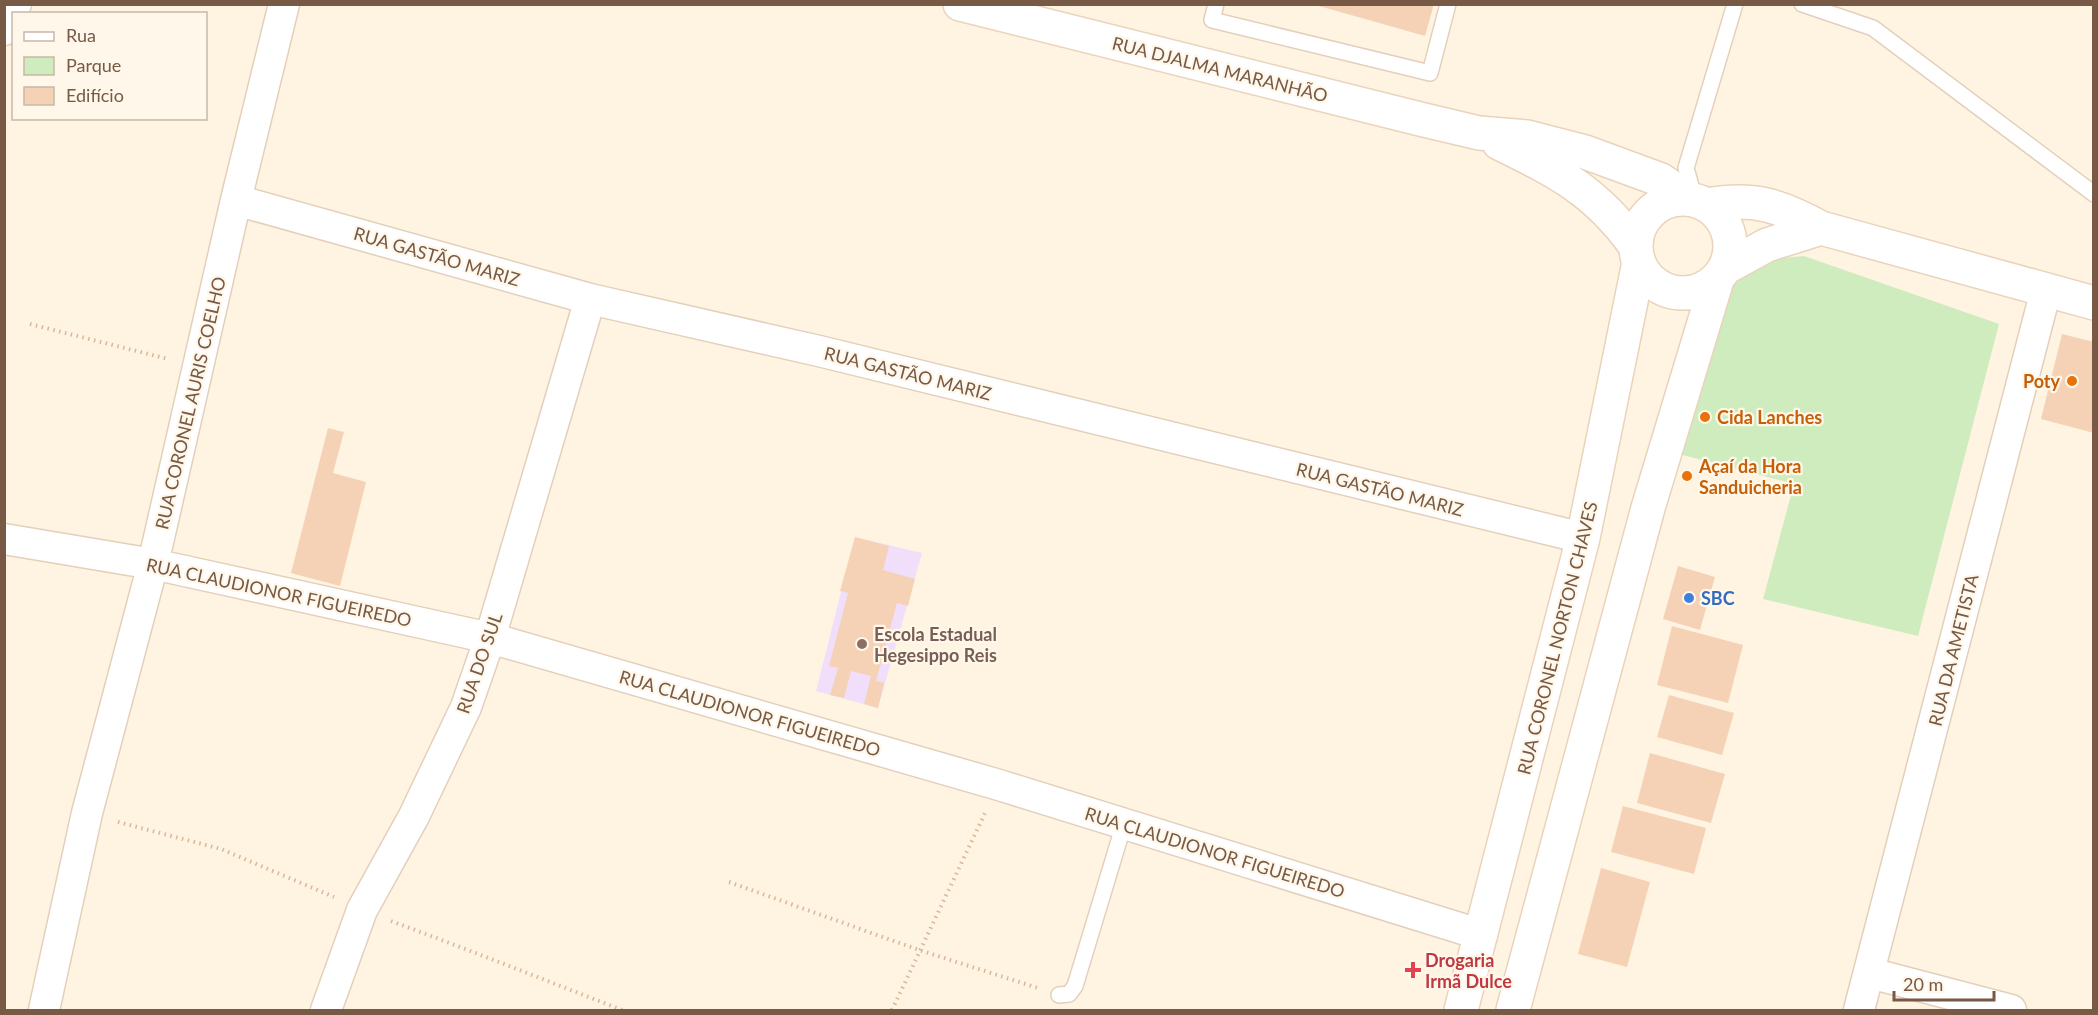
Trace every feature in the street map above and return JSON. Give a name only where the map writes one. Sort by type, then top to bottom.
[{"type":"main road","name":"RUA DJALMA MARANHÃO","points":[[960,4],[1479,133],[1527,137],[1586,152],[1661,180],[1696,201]]},
{"type":"main road","name":"RUA DJALMA MARANHÃO","points":[[1479,133],[1549,168],[1589,195],[1607,209],[1637,254]]},
{"type":"main road","points":[[1518,1009],[1648,508],[1721,274],[1730,254],[1730,238],[1726,224],[1696,201]]},
{"type":"main road","points":[[1821,228],[1767,245],[1721,274],[1704,289],[1689,294],[1673,293],[1650,280],[1637,254],[1640,227],[1652,211],[1668,202],[1730,201],[1772,205],[1821,228],[2094,303]]},
{"type":"main road","name":"RUA CORONEL NORTON CHAVES","points":[[1461,1011],[1583,538],[1637,254]]},
{"type":"street","name":"RUA CORONEL AURIS COELHO","points":[[44,1011],[87,813],[153,564],[236,200],[284,4]]},
{"type":"street","points":[[4,30],[12,13]]},
{"type":"street","name":"RUA GASTÃO MARIZ","points":[[236,200],[590,299],[819,351],[1583,538]]},
{"type":"street","name":"RUA DA AMETISTA","points":[[1859,1011],[2046,290]]},
{"type":"street","name":"RUA DO SUL","points":[[326,1011],[362,910],[414,816],[466,707],[490,638],[590,299]]},
{"type":"street","name":"RUA CLAUDIONOR FIGUEIREDO","points":[[4,538],[153,564],[490,638],[999,785],[1482,935]]},
{"type":"street","points":[[1870,973],[2011,1011]]},
{"type":"lane","points":[[1216,4],[1212,20],[1430,73],[1448,4]]},
{"type":"lane","points":[[1696,201],[1686,168],[1735,4]]},
{"type":"lane","points":[[1802,4],[1873,28],[2094,194]]},
{"type":"lane","points":[[1059,995],[1069,994],[1075,986],[1124,824]]},
{"type":"path","points":[[30,324],[198,367]]},
{"type":"path","points":[[892,1011],[999,785]]},
{"type":"path","points":[[729,882],[919,950],[1059,995]]},
{"type":"shaded area","name":"Escola Estadual Hegesippo Reis","points":[[855,537],[922,553],[878,708],[816,691]]},
{"type":"green space","points":[[1804,256],[1999,324],[1918,636],[1763,599],[1794,484],[1667,451],[1714,289],[1762,260]]},
{"type":"building","points":[[1312,4],[1434,4],[1425,36]]},
{"type":"building","name":"Poty","points":[[2062,334],[2094,342],[2094,433],[2041,419]]},
{"type":"building","points":[[328,428],[344,432],[333,473],[366,482],[340,586],[291,573]]},
{"type":"building","name":"Escola Estadual Hegesippo Reis","points":[[855,537],[889,546],[883,570],[915,579],[908,606],[897,603],[876,681],[884,683],[878,708],[864,704],[871,676],[851,671],[844,698],[830,695],[838,668],[829,666],[848,593],[840,591]]},
{"type":"building","name":"SBC","points":[[1678,566],[1715,577],[1700,630],[1663,619]]},
{"type":"building","points":[[1672,626],[1743,645],[1728,703],[1657,685]]},
{"type":"building","points":[[1669,695],[1734,713],[1722,755],[1657,737]]},
{"type":"building","points":[[1650,753],[1725,774],[1711,823],[1637,803]]},
{"type":"building","points":[[1623,806],[1706,828],[1694,874],[1611,852]]},
{"type":"building","points":[[1601,868],[1650,882],[1627,967],[1578,954]]},
{"type":"place","name":"Poty","points":[[2072,381]]},
{"type":"place","name":"Cida Lanches","points":[[1705,417]]},
{"type":"place","name":"Açaí da Hora Sanduicheria","points":[[1687,476]]},
{"type":"place","name":"SBC","points":[[1689,598]]},
{"type":"place","name":"Escola Estadual Hegesippo Reis","points":[[862,644]]},
{"type":"place","name":"Drogaria Irmã Dulce","points":[[1413,970]]}]
